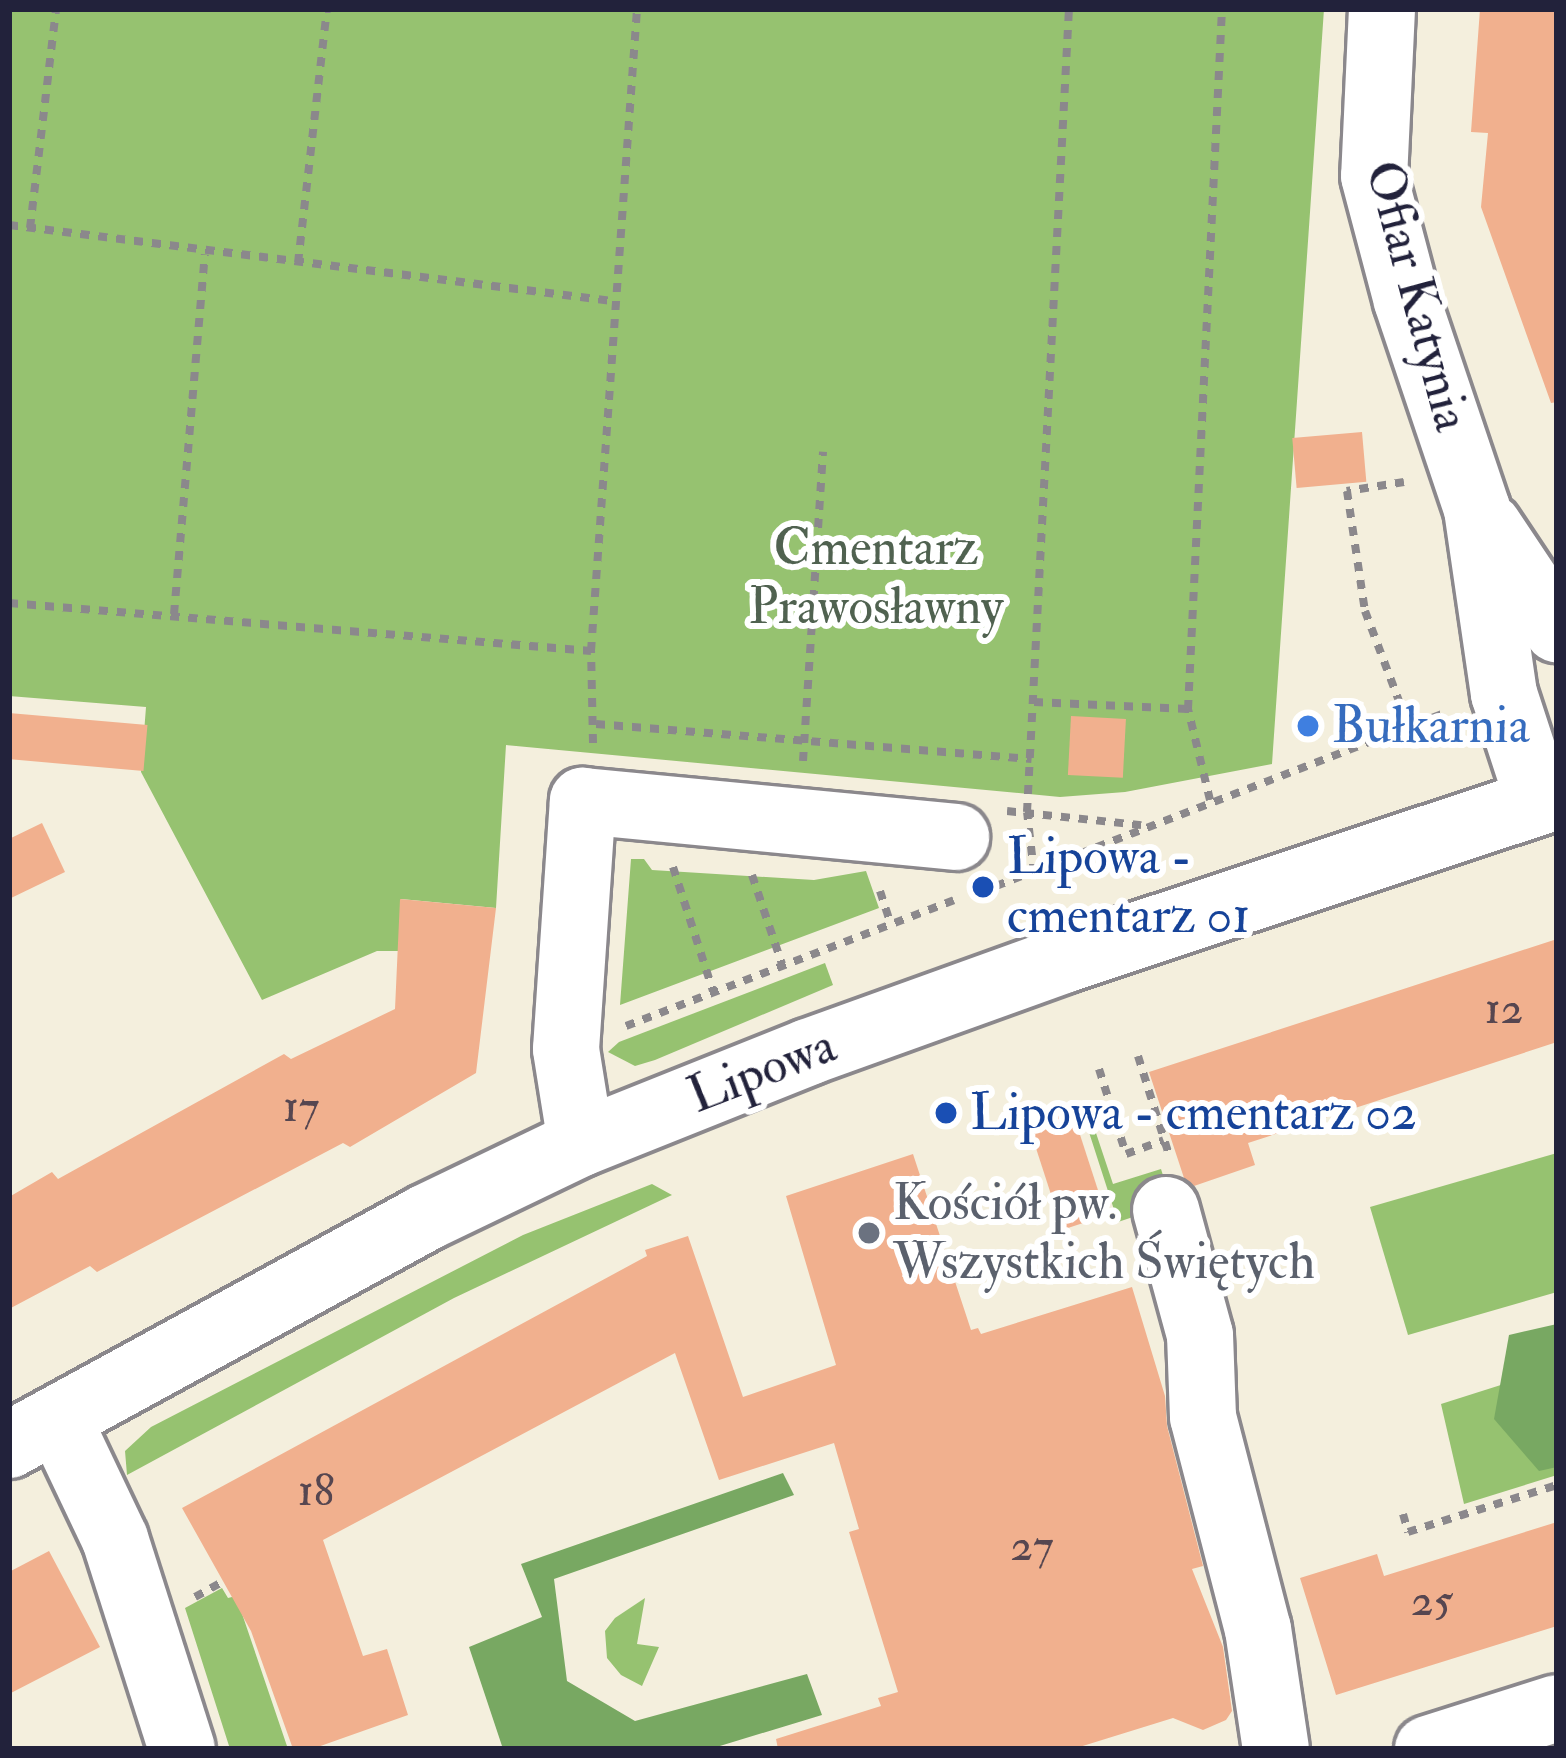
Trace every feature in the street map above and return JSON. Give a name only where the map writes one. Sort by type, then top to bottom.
[{"type":"street","name":"Ofiar Katynia","points":[[1382,9],[1374,176],[1407,301],[1477,508],[1504,694],[1548,799]]},
{"type":"street","name":"Ofiar Katynia","points":[[1477,508],[1557,629]]},
{"type":"street","name":"Lipowa","points":[[33,1431],[425,1218],[581,1143],[1044,967],[1548,799]]},
{"type":"street","points":[[581,1143],[566,1049],[583,801],[974,872]]},
{"type":"street","points":[[1168,1185],[1200,1335],[1203,1417],[1258,1628],[1276,1749]]},
{"type":"street","points":[[33,1431],[115,1539],[182,1749]]},
{"type":"street","points":[[1428,1749],[1557,1708]]},
{"type":"path","points":[[30,228],[56,9]]},
{"type":"path","points":[[298,263],[327,9]]},
{"type":"path","points":[[583,801],[596,724],[591,651],[612,302],[637,9]]},
{"type":"path","points":[[1034,873],[1027,812],[1069,9]]},
{"type":"path","points":[[1210,800],[1188,709],[1222,9]]},
{"type":"path","points":[[9,225],[206,254],[612,302]]},
{"type":"path","points":[[174,614],[206,254]]},
{"type":"path","points":[[802,772],[823,452]]},
{"type":"path","points":[[1404,482],[1347,491],[1366,611],[1408,724]]},
{"type":"path","points":[[9,603],[591,651]]},
{"type":"path","points":[[609,1032],[890,922],[974,872],[1034,873],[1408,724],[1504,694]]},
{"type":"path","points":[[1034,702],[1188,709]]},
{"type":"path","points":[[596,724],[805,745],[1032,760]]},
{"type":"path","points":[[656,864],[692,866]]},
{"type":"path","points":[[672,865],[713,991]]},
{"type":"path","points":[[730,868],[772,871]]},
{"type":"path","points":[[750,870],[782,964]]},
{"type":"path","points":[[877,884],[890,922]]},
{"type":"path","points":[[1138,1056],[1164,1140],[1168,1185]]},
{"type":"path","points":[[1099,1069],[1126,1154],[1164,1140]]},
{"type":"path","points":[[1403,1514],[1408,1532],[1557,1485]]},
{"type":"green space","name":"Cmentarz Prawosławny","points":[[9,9],[1324,9],[1272,764],[1125,792],[1060,797],[506,745],[496,908],[401,899],[399,951],[377,951],[262,1000],[141,772],[146,707],[9,696]]},
{"type":"green space","points":[[631,859],[644,859],[652,870],[814,880],[866,871],[879,908],[620,1005]]},
{"type":"green space","points":[[825,963],[833,985],[655,1060],[635,1066],[608,1052],[619,1042]]},
{"type":"green space","points":[[1092,1121],[1113,1184],[1161,1169],[1172,1204],[1118,1222],[1086,1123]]},
{"type":"green space","points":[[1557,1153],[1557,1292],[1408,1335],[1370,1207]]},
{"type":"green space","points":[[652,1184],[672,1195],[454,1298],[127,1475],[125,1451],[151,1427],[523,1235]]},
{"type":"green space","points":[[1557,1324],[1557,1467],[1539,1471],[1494,1419],[1509,1335]]},
{"type":"green space","points":[[1557,1367],[1557,1475],[1464,1504],[1441,1404]]},
{"type":"green space","points":[[783,1473],[794,1495],[554,1579],[567,1681],[635,1721],[807,1674],[822,1715],[710,1749],[503,1749],[469,1647],[542,1617],[521,1564]]},
{"type":"green space","points":[[222,1588],[228,1598],[236,1596],[288,1749],[230,1749],[185,1608]]},
{"type":"green space","points":[[645,1598],[637,1644],[659,1647],[642,1686],[621,1675],[607,1658],[605,1631],[615,1618]]},
{"type":"building","points":[[1480,9],[1557,9],[1557,402],[1551,403],[1481,207],[1488,133],[1471,132]]},
{"type":"building","points":[[1362,432],[1366,482],[1297,488],[1292,438]]},
{"type":"building","points":[[9,713],[147,725],[143,771],[9,759]]},
{"type":"building","points":[[1071,716],[1126,719],[1123,778],[1068,775]]},
{"type":"building","points":[[42,823],[65,872],[9,899],[9,839]]},
{"type":"building","points":[[400,899],[496,908],[476,1073],[350,1147],[343,1143],[97,1272],[90,1266],[9,1309],[9,1197],[52,1172],[58,1179],[284,1054],[291,1059],[395,1009]]},
{"type":"building","points":[[1557,939],[1557,1042],[1248,1143],[1255,1165],[1194,1186],[1184,1178],[1149,1072]]},
{"type":"building","points":[[1071,1107],[1106,1215],[1062,1230],[1027,1121]]},
{"type":"building","points":[[913,1154],[971,1330],[978,1328],[981,1334],[1132,1287],[1165,1396],[1167,1426],[1203,1566],[1192,1569],[1223,1647],[1232,1711],[1226,1720],[1203,1730],[1173,1718],[1073,1749],[778,1749],[776,1739],[881,1706],[878,1698],[898,1692],[849,1532],[859,1529],[834,1443],[719,1480],[675,1353],[323,1540],[363,1656],[387,1649],[408,1715],[312,1749],[293,1749],[251,1631],[182,1508],[647,1256],[645,1250],[688,1236],[743,1397],[836,1365],[786,1196]]},
{"type":"building","points":[[1557,1522],[1557,1626],[1336,1695],[1300,1578],[1377,1554],[1384,1576]]},
{"type":"building","points":[[49,1551],[100,1647],[9,1694],[9,1572]]},
{"type":"place","name":"Bułkarnia","points":[[1308,726]]},
{"type":"place","name":"Lipowa - cmentarz 01","points":[[983,887]]},
{"type":"place","name":"Lipowa - cmentarz 02","points":[[946,1113]]},
{"type":"place","name":"Kościół pw. Wszystkich Świętych","points":[[869,1233]]}]
